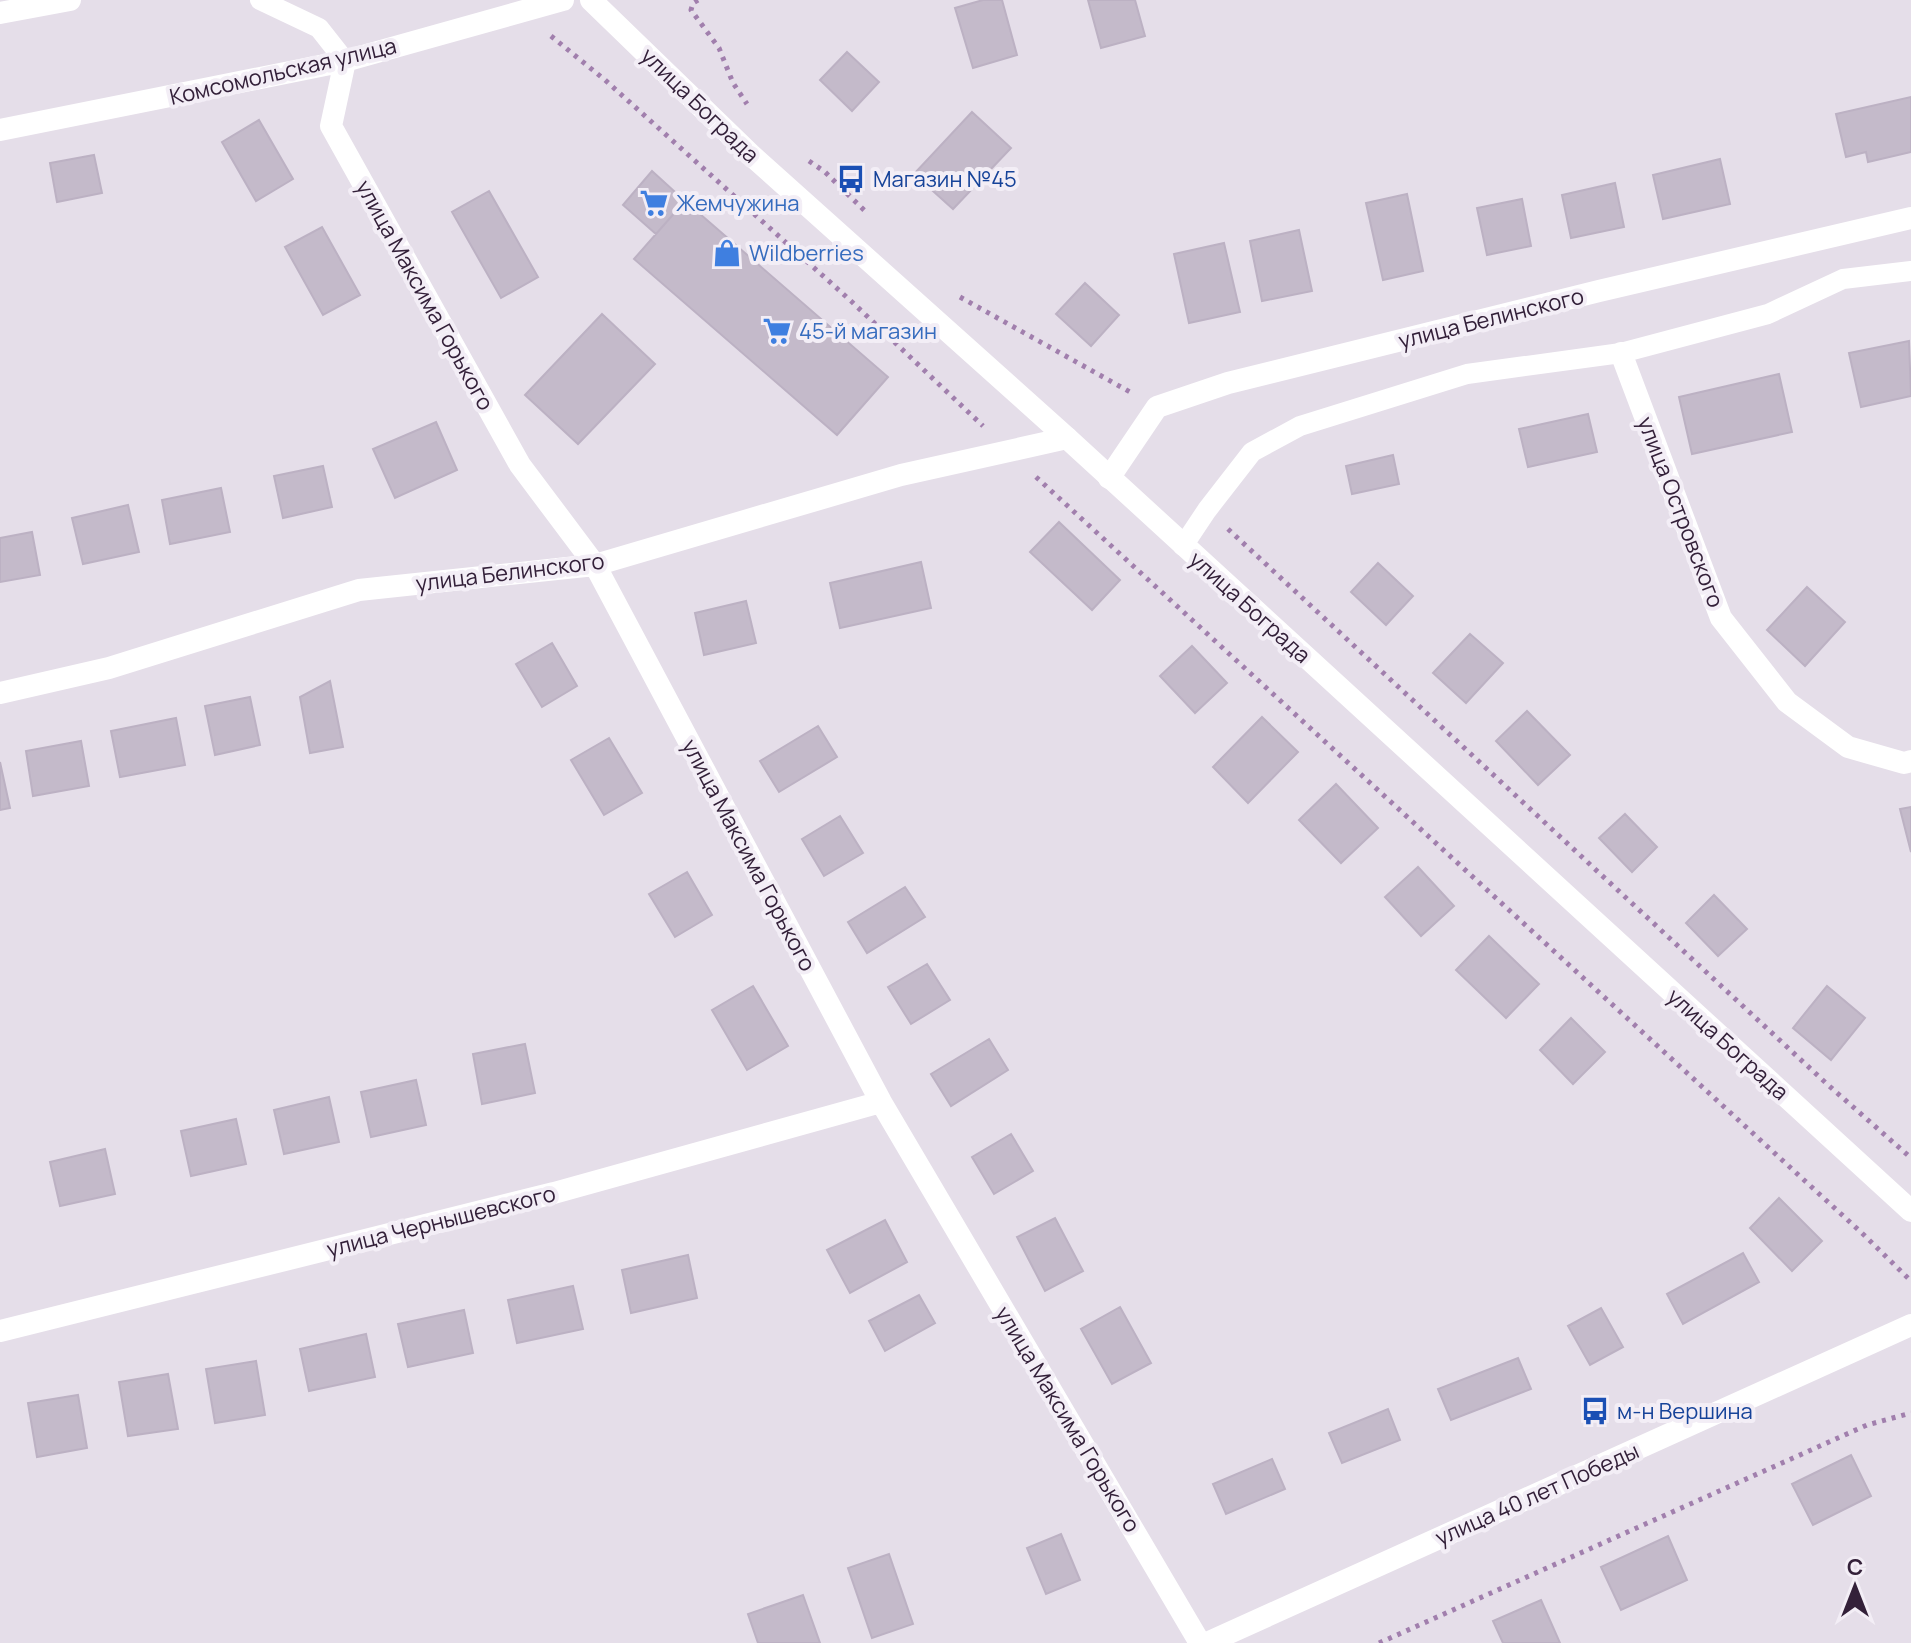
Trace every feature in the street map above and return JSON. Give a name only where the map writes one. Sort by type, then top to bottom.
[{"type":"street","points":[[0,13],[70,0]]},
{"type":"street","name":"Комсомольская улица","points":[[0,130],[345,61],[563,0]]},
{"type":"street","name":"улица Бограда","points":[[591,0],[750,154],[1067,438],[1911,1211]]},
{"type":"street","name":"улица Максима Горького","points":[[345,61],[331,126],[520,465],[595,565],[881,1102],[1200,1643]]},
{"type":"street","name":"улица Белинского","points":[[1157,407],[1259,375],[1911,218]]},
{"type":"street","name":"улица Островского","points":[[1621,353],[1721,618],[1787,702],[1848,747],[1904,763],[1911,761]]},
{"type":"street","points":[[1109,478],[1157,407]]},
{"type":"street","name":"улица Белинского","points":[[0,693],[109,668],[359,590],[595,565],[901,475],[1067,438]]},
{"type":"street","name":"улица Чернышевского","points":[[0,1331],[554,1193],[881,1102]]},
{"type":"street","name":"улица 40 лет Победы","points":[[1207,1643],[1911,1325]]},
{"type":"lane","points":[[260,0],[319,28],[345,61]]},
{"type":"lane","points":[[1183,546],[1252,452],[1300,426],[1467,374],[1621,353],[1768,314],[1843,279],[1911,271]]},
{"type":"path","points":[[698,0],[691,10],[719,48],[733,83],[751,109]]},
{"type":"path","points":[[519,11],[605,80],[897,343],[1008,450],[1911,1281]]},
{"type":"path","points":[[803,157],[825,172],[870,215]]},
{"type":"path","points":[[949,291],[1157,407]]},
{"type":"path","points":[[1207,510],[1827,1084],[1911,1158]]},
{"type":"path","points":[[1379,1643],[1867,1425],[1911,1413]]},
{"type":"building","points":[[983,0],[1002,0],[1017,55],[973,68],[955,8]]},
{"type":"building","points":[[1088,0],[1135,0],[1145,36],[1101,48]]},
{"type":"building","points":[[847,52],[879,82],[852,111],[820,80]]},
{"type":"building","points":[[1911,97],[1911,152],[1868,162],[1866,152],[1846,157],[1836,114]]},
{"type":"building","points":[[972,112],[1011,148],[953,209],[914,174]]},
{"type":"building","points":[[259,120],[293,179],[256,201],[222,142]]},
{"type":"building","points":[[94,155],[102,193],[57,202],[50,163]]},
{"type":"building","points":[[1720,159],[1730,204],[1663,219],[1653,175]]},
{"type":"building","name":"Жемчужина","points":[[652,171],[685,201],[656,234],[623,205]]},
{"type":"building","points":[[1615,183],[1624,227],[1571,238],[1562,195]]},
{"type":"building","points":[[489,191],[538,277],[501,298],[452,212]]},
{"type":"building","points":[[1407,194],[1423,271],[1383,280],[1366,203]]},
{"type":"building","points":[[1522,199],[1531,246],[1487,255],[1477,208]]},
{"type":"building","name":"45-й магазин","points":[[685,201],[888,377],[837,435],[634,259]]},
{"type":"building","points":[[322,227],[360,295],[323,315],[285,247]]},
{"type":"building","points":[[1299,230],[1312,291],[1262,301],[1250,241]]},
{"type":"building","points":[[1224,243],[1240,312],[1189,323],[1174,254]]},
{"type":"building","points":[[1085,283],[1119,315],[1091,346],[1056,314]]},
{"type":"building","points":[[602,314],[655,364],[578,444],[525,395]]},
{"type":"building","points":[[1909,341],[1911,396],[1861,407],[1849,353]]},
{"type":"building","points":[[1779,374],[1792,432],[1692,454],[1679,397]]},
{"type":"building","points":[[1588,414],[1597,452],[1528,467],[1519,429]]},
{"type":"building","points":[[436,422],[457,470],[395,498],[373,449]]},
{"type":"building","points":[[1393,455],[1399,484],[1352,494],[1346,466]]},
{"type":"building","points":[[323,466],[332,507],[283,518],[274,476]]},
{"type":"building","points":[[221,488],[230,532],[170,544],[162,500]]},
{"type":"building","points":[[128,505],[139,552],[83,564],[72,518]]},
{"type":"building","points":[[1059,522],[1120,580],[1092,610],[1030,552]]},
{"type":"building","points":[[32,532],[40,575],[0,582],[0,538]]},
{"type":"building","points":[[921,562],[931,608],[840,628],[830,583]]},
{"type":"building","points":[[1378,563],[1413,596],[1386,625],[1351,592]]},
{"type":"building","points":[[1807,587],[1845,622],[1805,666],[1767,630]]},
{"type":"building","points":[[746,601],[756,643],[704,655],[695,613]]},
{"type":"building","points":[[1470,634],[1503,663],[1466,703],[1433,673]]},
{"type":"building","points":[[552,643],[577,686],[542,707],[516,664]]},
{"type":"building","points":[[1192,646],[1227,683],[1195,713],[1160,676]]},
{"type":"building","points":[[330,681],[343,747],[310,753],[300,697]]},
{"type":"building","points":[[250,697],[260,745],[215,755],[205,706]]},
{"type":"building","points":[[1527,711],[1570,755],[1538,785],[1496,741]]},
{"type":"building","points":[[1262,717],[1298,752],[1248,803],[1213,767]]},
{"type":"building","points":[[176,718],[185,765],[120,777],[111,731]]},
{"type":"building","points":[[818,726],[837,757],[779,792],[760,761]]},
{"type":"building","points":[[609,738],[642,793],[604,815],[571,760]]},
{"type":"building","points":[[81,741],[89,786],[33,796],[26,751]]},
{"type":"building","points":[[0,762],[10,808],[0,810]]},
{"type":"building","points":[[1336,784],[1378,828],[1341,863],[1299,820]]},
{"type":"building","points":[[1911,807],[1911,852],[1900,809]]},
{"type":"building","points":[[1625,814],[1657,847],[1632,872],[1599,838]]},
{"type":"building","points":[[840,816],[863,853],[824,876],[802,839]]},
{"type":"building","points":[[1418,867],[1454,906],[1421,936],[1385,897]]},
{"type":"building","points":[[687,872],[712,915],[675,937],[649,894]]},
{"type":"building","points":[[905,887],[925,917],[867,953],[848,922]]},
{"type":"building","points":[[1714,895],[1747,929],[1718,956],[1686,923]]},
{"type":"building","points":[[1489,936],[1539,984],[1506,1018],[1456,970]]},
{"type":"building","points":[[927,964],[950,1000],[911,1024],[888,987]]},
{"type":"building","points":[[753,986],[788,1046],[747,1070],[712,1010]]},
{"type":"building","points":[[1827,986],[1865,1018],[1831,1060],[1793,1028]]},
{"type":"building","points":[[1571,1018],[1605,1052],[1573,1084],[1540,1050]]},
{"type":"building","points":[[989,1039],[1008,1070],[951,1106],[931,1074]]},
{"type":"building","points":[[525,1044],[535,1093],[482,1104],[473,1054]]},
{"type":"building","points":[[416,1080],[426,1125],[371,1137],[361,1092]]},
{"type":"building","points":[[329,1097],[339,1142],[284,1154],[274,1110]]},
{"type":"building","points":[[236,1119],[246,1164],[191,1176],[181,1131]]},
{"type":"building","points":[[1011,1134],[1033,1171],[994,1194],[972,1157]]},
{"type":"building","points":[[105,1149],[115,1194],[60,1206],[50,1162]]},
{"type":"building","points":[[1779,1198],[1822,1241],[1792,1271],[1750,1228]]},
{"type":"building","points":[[1055,1218],[1083,1271],[1045,1291],[1017,1237]]},
{"type":"building","points":[[885,1220],[907,1262],[850,1293],[827,1250]]},
{"type":"building","points":[[1743,1253],[1759,1282],[1683,1324],[1667,1294]]},
{"type":"building","points":[[688,1255],[697,1298],[631,1313],[622,1270]]},
{"type":"building","points":[[573,1286],[583,1329],[517,1343],[508,1300]]},
{"type":"building","points":[[919,1295],[935,1323],[885,1351],[869,1321]]},
{"type":"building","points":[[1120,1307],[1151,1363],[1112,1384],[1081,1329]]},
{"type":"building","points":[[1601,1308],[1623,1347],[1590,1365],[1568,1326]]},
{"type":"building","points":[[464,1310],[473,1353],[408,1367],[398,1324]]},
{"type":"building","points":[[366,1334],[375,1377],[309,1391],[300,1349]]},
{"type":"building","points":[[1518,1358],[1531,1389],[1451,1420],[1438,1389]]},
{"type":"building","points":[[256,1361],[265,1415],[215,1423],[206,1369]]},
{"type":"building","points":[[168,1374],[178,1429],[128,1436],[119,1382]]},
{"type":"building","points":[[78,1395],[87,1448],[37,1457],[28,1403]]},
{"type":"building","points":[[1388,1409],[1400,1440],[1342,1463],[1329,1433]]},
{"type":"building","points":[[1851,1455],[1871,1496],[1813,1525],[1792,1484]]},
{"type":"building","points":[[1272,1459],[1285,1489],[1226,1514],[1213,1484]]},
{"type":"building","points":[[1061,1534],[1080,1580],[1046,1594],[1027,1548]]},
{"type":"building","points":[[1668,1536],[1687,1580],[1621,1610],[1601,1567]]},
{"type":"building","points":[[889,1554],[913,1624],[872,1638],[848,1568]]},
{"type":"building","points":[[803,1595],[820,1643],[758,1643],[748,1614]]},
{"type":"building","points":[[1541,1600],[1560,1643],[1503,1643],[1493,1621]]},
{"type":"place","name":"Магазин №45","points":[[851,179]]},
{"type":"place","name":"Жемчужина","points":[[654,203]]},
{"type":"place","name":"Wildberries","points":[[727,253]]},
{"type":"place","name":"45-й магазин","points":[[777,331]]},
{"type":"place","name":"м-н Вершина","points":[[1595,1411]]}]
